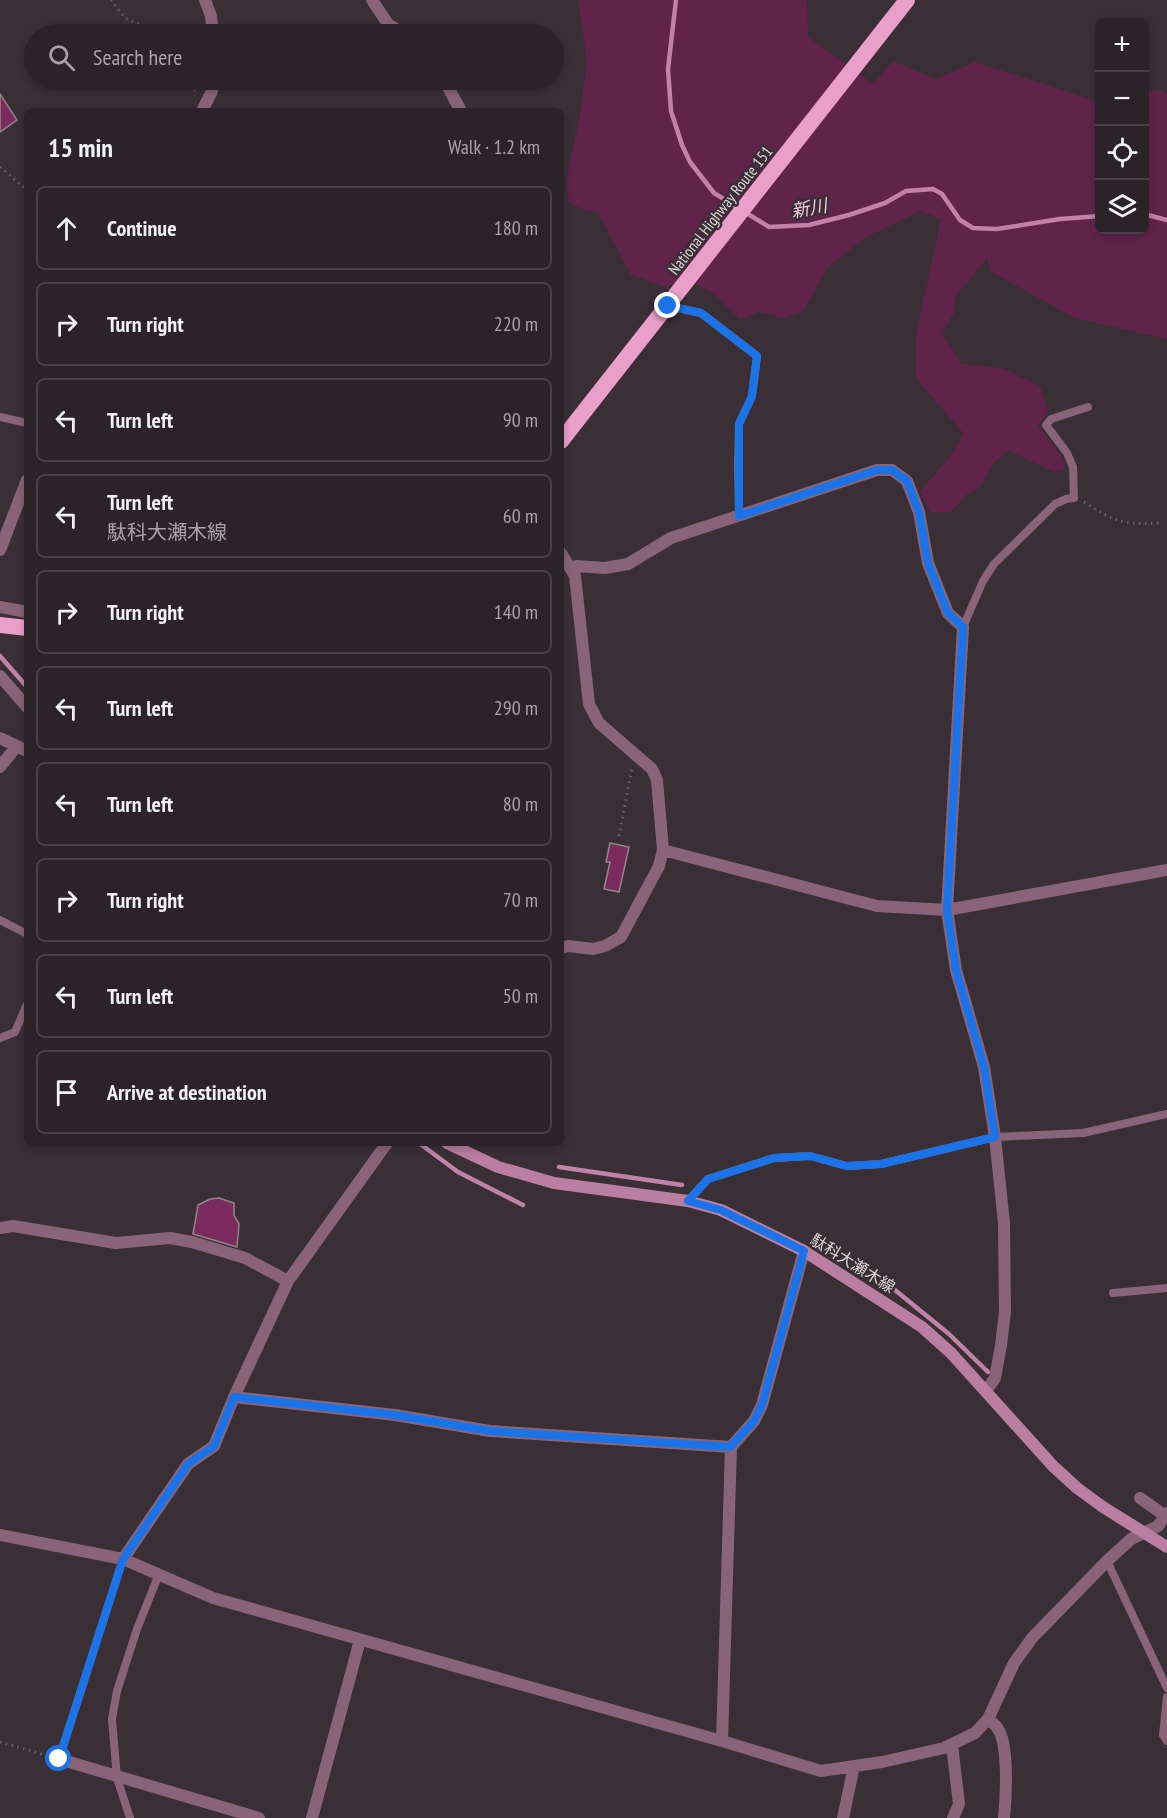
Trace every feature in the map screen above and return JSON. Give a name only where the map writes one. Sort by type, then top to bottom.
[{"type":"highway","name":"National Highway Route 151","points":[[564,437],[907,0]]},
{"type":"highway","points":[[0,625],[24,628]]},
{"type":"main road","name":"駄科大瀬木線","points":[[453,1146],[498,1167],[554,1183],[688,1201],[721,1210],[804,1251],[922,1327],[951,1353],[1053,1466],[1077,1488],[1167,1547]]},
{"type":"street","points":[[205,0],[212,24]]},
{"type":"street","points":[[372,0],[388,24]]},
{"type":"street","points":[[204,108],[212,90]]},
{"type":"street","points":[[449,90],[459,108]]},
{"type":"street","points":[[571,568],[576,566],[605,568],[628,564],[671,537],[877,470],[892,470],[907,481],[919,512],[928,563],[948,613],[963,627],[947,910],[956,970],[984,1067],[995,1137],[1004,1223],[1005,1312],[996,1378],[986,1391]]},
{"type":"street","points":[[0,550],[24,488]]},
{"type":"street","points":[[564,558],[575,576],[589,704],[599,723],[652,769],[657,780],[663,850],[659,866],[621,936],[605,946],[593,949],[564,947]]},
{"type":"street","points":[[0,607],[24,611]]},
{"type":"street","points":[[0,676],[24,704]]},
{"type":"street","points":[[0,738],[22,749],[0,767]]},
{"type":"street","points":[[663,850],[877,906],[947,910],[1167,870]]},
{"type":"street","points":[[123,1559],[188,1464],[214,1446],[234,1397],[288,1281],[385,1146]]},
{"type":"street","points":[[0,1228],[13,1227],[116,1243],[170,1238],[192,1242],[245,1258],[288,1281]]},
{"type":"street","points":[[722,1741],[730,1447],[754,1421],[762,1405],[804,1251]]},
{"type":"street","points":[[234,1397],[395,1415],[490,1431],[730,1447]]},
{"type":"street","points":[[0,1535],[123,1559],[213,1598],[821,1771],[903,1757],[952,1745],[975,1733],[988,1719],[1014,1663],[1032,1638],[1131,1539],[1158,1526],[1167,1515],[1140,1498]]},
{"type":"street","points":[[312,1818],[360,1640]]},
{"type":"street","points":[[988,1719],[999,1730],[1003,1742],[1006,1790],[1004,1818]]},
{"type":"street","points":[[952,1745],[959,1804],[953,1818]]},
{"type":"street","points":[[59,1759],[117,1778],[259,1818]]},
{"type":"street","points":[[843,1818],[854,1766]]},
{"type":"lane","points":[[671,302],[701,313],[757,356],[752,396],[739,424],[739,516]]},
{"type":"lane","points":[[963,627],[983,581],[994,564],[1055,504],[1074,498],[1073,467],[1067,453],[1046,425],[1051,419],[1088,407]]},
{"type":"lane","points":[[0,417],[24,422]]},
{"type":"lane","points":[[0,920],[24,932]]},
{"type":"lane","points":[[0,1038],[15,1032],[24,1011]]},
{"type":"lane","points":[[688,1201],[708,1179],[774,1158],[810,1156],[847,1166],[881,1164],[995,1137],[1083,1133],[1167,1114]]},
{"type":"lane","points":[[1113,1293],[1167,1288]]},
{"type":"lane","points":[[59,1759],[123,1559]]},
{"type":"lane","points":[[1107,1561],[1167,1688]]},
{"type":"lane","points":[[130,1818],[117,1778],[112,1719],[117,1691],[137,1629],[159,1574]]},
{"type":"lane","points":[[1167,1697],[1163,1735],[1167,1741]]},
{"type":"path","points":[[111,0],[125,18],[138,24]]},
{"type":"path","points":[[0,167],[24,187]]},
{"type":"path","points":[[1074,498],[1085,502],[1102,515],[1118,520],[1137,524],[1161,523]]},
{"type":"path","points":[[619,836],[635,754]]},
{"type":"path","points":[[0,1743],[59,1759]]},
{"type":"shaded area","points":[[578,0],[807,0],[808,37],[873,84],[893,61],[936,79],[975,62],[1095,101],[1095,234],[1149,234],[1149,91],[1167,93],[1167,339],[1075,318],[991,272],[987,258],[956,296],[954,313],[942,333],[961,364],[1002,368],[1040,386],[1048,412],[1038,426],[1062,457],[1065,469],[1053,472],[1008,450],[995,462],[979,488],[967,494],[951,512],[930,512],[920,491],[949,458],[964,434],[916,378],[916,334],[941,219],[920,211],[866,237],[827,268],[803,312],[783,318],[759,312],[740,319],[714,294],[689,280],[666,287],[631,275],[598,212],[587,211],[569,203],[566,181],[579,120],[587,62]]},
{"type":"building","points":[[0,94],[17,120],[0,132]]},
{"type":"building","points":[[610,843],[629,847],[619,892],[604,889],[610,862],[606,862]]},
{"type":"building","points":[[219,1198],[234,1203],[234,1215],[239,1224],[237,1247],[193,1234],[198,1205],[210,1199]]},
{"type":"waterway","name":"新川","points":[[676,0],[668,69],[671,111],[682,145],[690,162],[714,193],[769,227],[809,225],[885,203],[906,191],[933,189],[942,194],[960,220],[973,228],[997,229],[1060,219],[1095,216]]},
{"type":"waterway","name":"新川","points":[[1149,215],[1167,220]]},
{"type":"waterway","points":[[0,656],[24,684]]},
{"type":"waterway","points":[[423,1146],[458,1172],[523,1205]]},
{"type":"waterway","points":[[559,1167],[682,1185]]},
{"type":"waterway","points":[[879,1277],[949,1334],[988,1372]]},
{"type":"route","points":[[59,1759],[123,1559],[188,1464],[214,1446],[234,1397],[395,1415],[490,1431],[730,1447],[754,1421],[762,1405],[804,1251],[721,1210],[688,1201],[708,1179],[774,1158],[810,1156],[847,1166],[881,1164],[995,1137],[984,1067],[956,970],[947,910],[963,627],[948,613],[928,563],[919,512],[907,481],[892,470],[877,470],[739,516],[739,424],[752,396],[757,356],[701,313],[668,306]]}]
